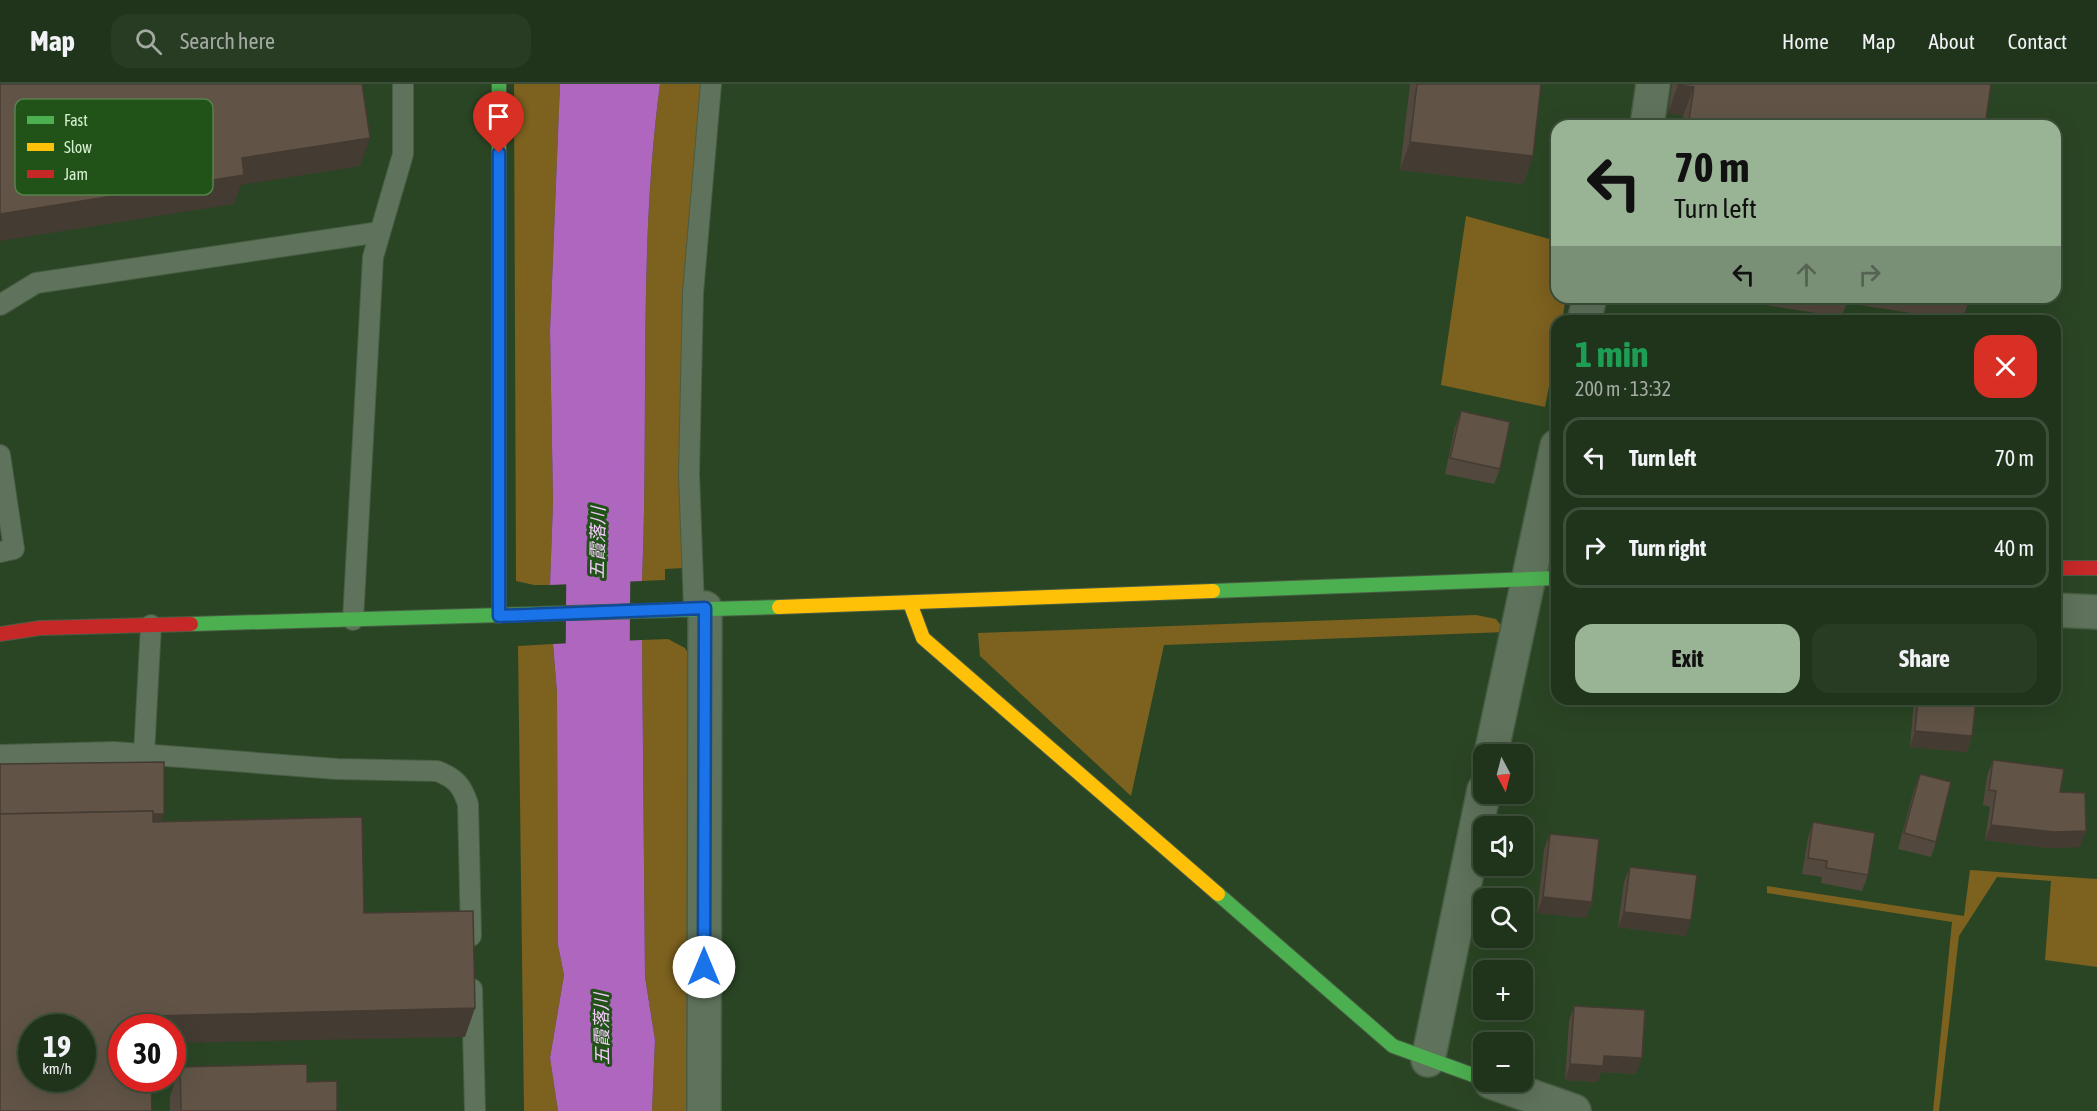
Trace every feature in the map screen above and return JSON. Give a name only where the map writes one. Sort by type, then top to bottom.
[{"type":"street","points":[[499,84],[499,616]]},
{"type":"street","points":[[1648,120],[1653,84]]},
{"type":"street","points":[[1494,744],[1542,578],[1551,499]]},
{"type":"street","points":[[2061,568],[2097,568]]},
{"type":"street","points":[[0,634],[40,628],[910,603],[1542,578]]},
{"type":"street","points":[[910,603],[923,638],[1393,1046],[1473,1075]]},
{"type":"street","points":[[700,608],[704,1111]]},
{"type":"street","points":[[2061,610],[2097,612]]},
{"type":"street","points":[[1428,1060],[1481,804]]},
{"type":"street","points":[[1520,1092],[1574,1111]]},
{"type":"lane","points":[[353,620],[373,257],[404,154],[403,84]]},
{"type":"lane","points":[[700,608],[689,474],[693,293],[711,84]]},
{"type":"lane","points":[[0,305],[36,283],[381,232]]},
{"type":"lane","points":[[0,455],[14,549],[0,552]]},
{"type":"lane","points":[[144,754],[151,625]]},
{"type":"lane","points":[[0,755],[114,752],[336,769],[437,771],[451,776],[463,787],[468,804],[475,1111]]},
{"type":"shaded area","points":[[514,84],[560,84],[550,331],[553,502],[550,585],[534,585],[516,581]]},
{"type":"shaded area","points":[[660,84],[704,84],[685,568],[665,569],[665,580],[642,581],[646,270],[653,146]]},
{"type":"shaded area","points":[[1466,216],[1551,239],[1551,303],[1565,303],[1563,315],[1551,315],[1551,376],[1545,407],[1441,385]]},
{"type":"shaded area","points":[[1476,615],[1496,619],[1506,632],[1164,645],[1131,796],[980,656],[978,633]]},
{"type":"shaded area","points":[[668,639],[685,648],[690,657],[692,1111],[652,1111],[655,1040],[645,977],[642,640]]},
{"type":"shaded area","points":[[553,644],[557,692],[558,945],[564,975],[550,1058],[558,1111],[524,1111],[518,646]]},
{"type":"shaded area","points":[[1970,870],[2097,879],[2097,967],[2045,960],[2051,881],[1997,877],[1959,936],[1939,1111],[1933,1111],[1952,922],[1767,893],[1767,886],[1964,916]]},
{"type":"water","points":[[560,84],[660,84],[653,146],[646,270],[642,581],[550,585],[553,502],[550,331]]},
{"type":"water","points":[[642,640],[645,977],[655,1040],[652,1111],[558,1111],[550,1058],[564,975],[558,945],[557,692],[553,644]]},
{"type":"building","points":[[0,84],[362,84],[370,138],[242,158],[244,175],[213,180],[213,99],[15,99],[15,195],[119,195],[0,214]]},
{"type":"building","points":[[1417,84],[1541,84],[1533,156],[1410,142]]},
{"type":"building","points":[[1991,84],[1986,120],[1689,120],[1694,87],[1678,85]]},
{"type":"building","points":[[1461,411],[1510,422],[1500,469],[1450,458]]},
{"type":"building","points":[[1917,705],[1975,705],[1972,736],[1915,731]]},
{"type":"building","points":[[1993,760],[2064,769],[2060,792],[2085,793],[2086,831],[2054,832],[1991,825],[1996,791],[1989,790]]},
{"type":"building","points":[[164,762],[164,814],[153,814],[153,811],[0,814],[0,764]]},
{"type":"building","points":[[1920,774],[1951,782],[1936,842],[1904,833]]},
{"type":"building","points":[[153,811],[153,822],[362,817],[364,913],[473,911],[475,1008],[186,1015],[108,1014],[108,1092],[151,1092],[152,1111],[0,1111],[0,814]]},
{"type":"building","points":[[1813,822],[1875,833],[1868,875],[1826,868],[1827,861],[1808,858]]},
{"type":"building","points":[[1550,834],[1599,839],[1592,902],[1543,897]]},
{"type":"building","points":[[1630,867],[1697,875],[1691,920],[1624,912]]},
{"type":"building","points":[[1574,1006],[1645,1010],[1642,1058],[1604,1056],[1603,1066],[1570,1064]]},
{"type":"building","points":[[307,1064],[307,1082],[337,1081],[337,1111],[181,1111],[181,1092],[186,1092],[186,1067]]},
{"type":"waterway","name":"五霞落川","points":[[597,730],[599,493]]},
{"type":"traffic: fast","points":[[499,84],[499,199]]},
{"type":"traffic: fast","points":[[1213,591],[1551,578]]},
{"type":"traffic: fast","points":[[191,624],[779,607]]},
{"type":"traffic: fast","points":[[1218,894],[1393,1046],[1473,1075]]},
{"type":"traffic: slow","points":[[499,199],[499,616]]},
{"type":"traffic: slow","points":[[779,607],[1213,591]]},
{"type":"traffic: slow","points":[[910,603],[923,638],[1218,894]]},
{"type":"traffic: jam","points":[[2061,568],[2097,568]]},
{"type":"traffic: jam","points":[[0,634],[40,628],[191,624]]},
{"type":"route","points":[[499,153],[499,616],[705,608],[704,967]]}]
